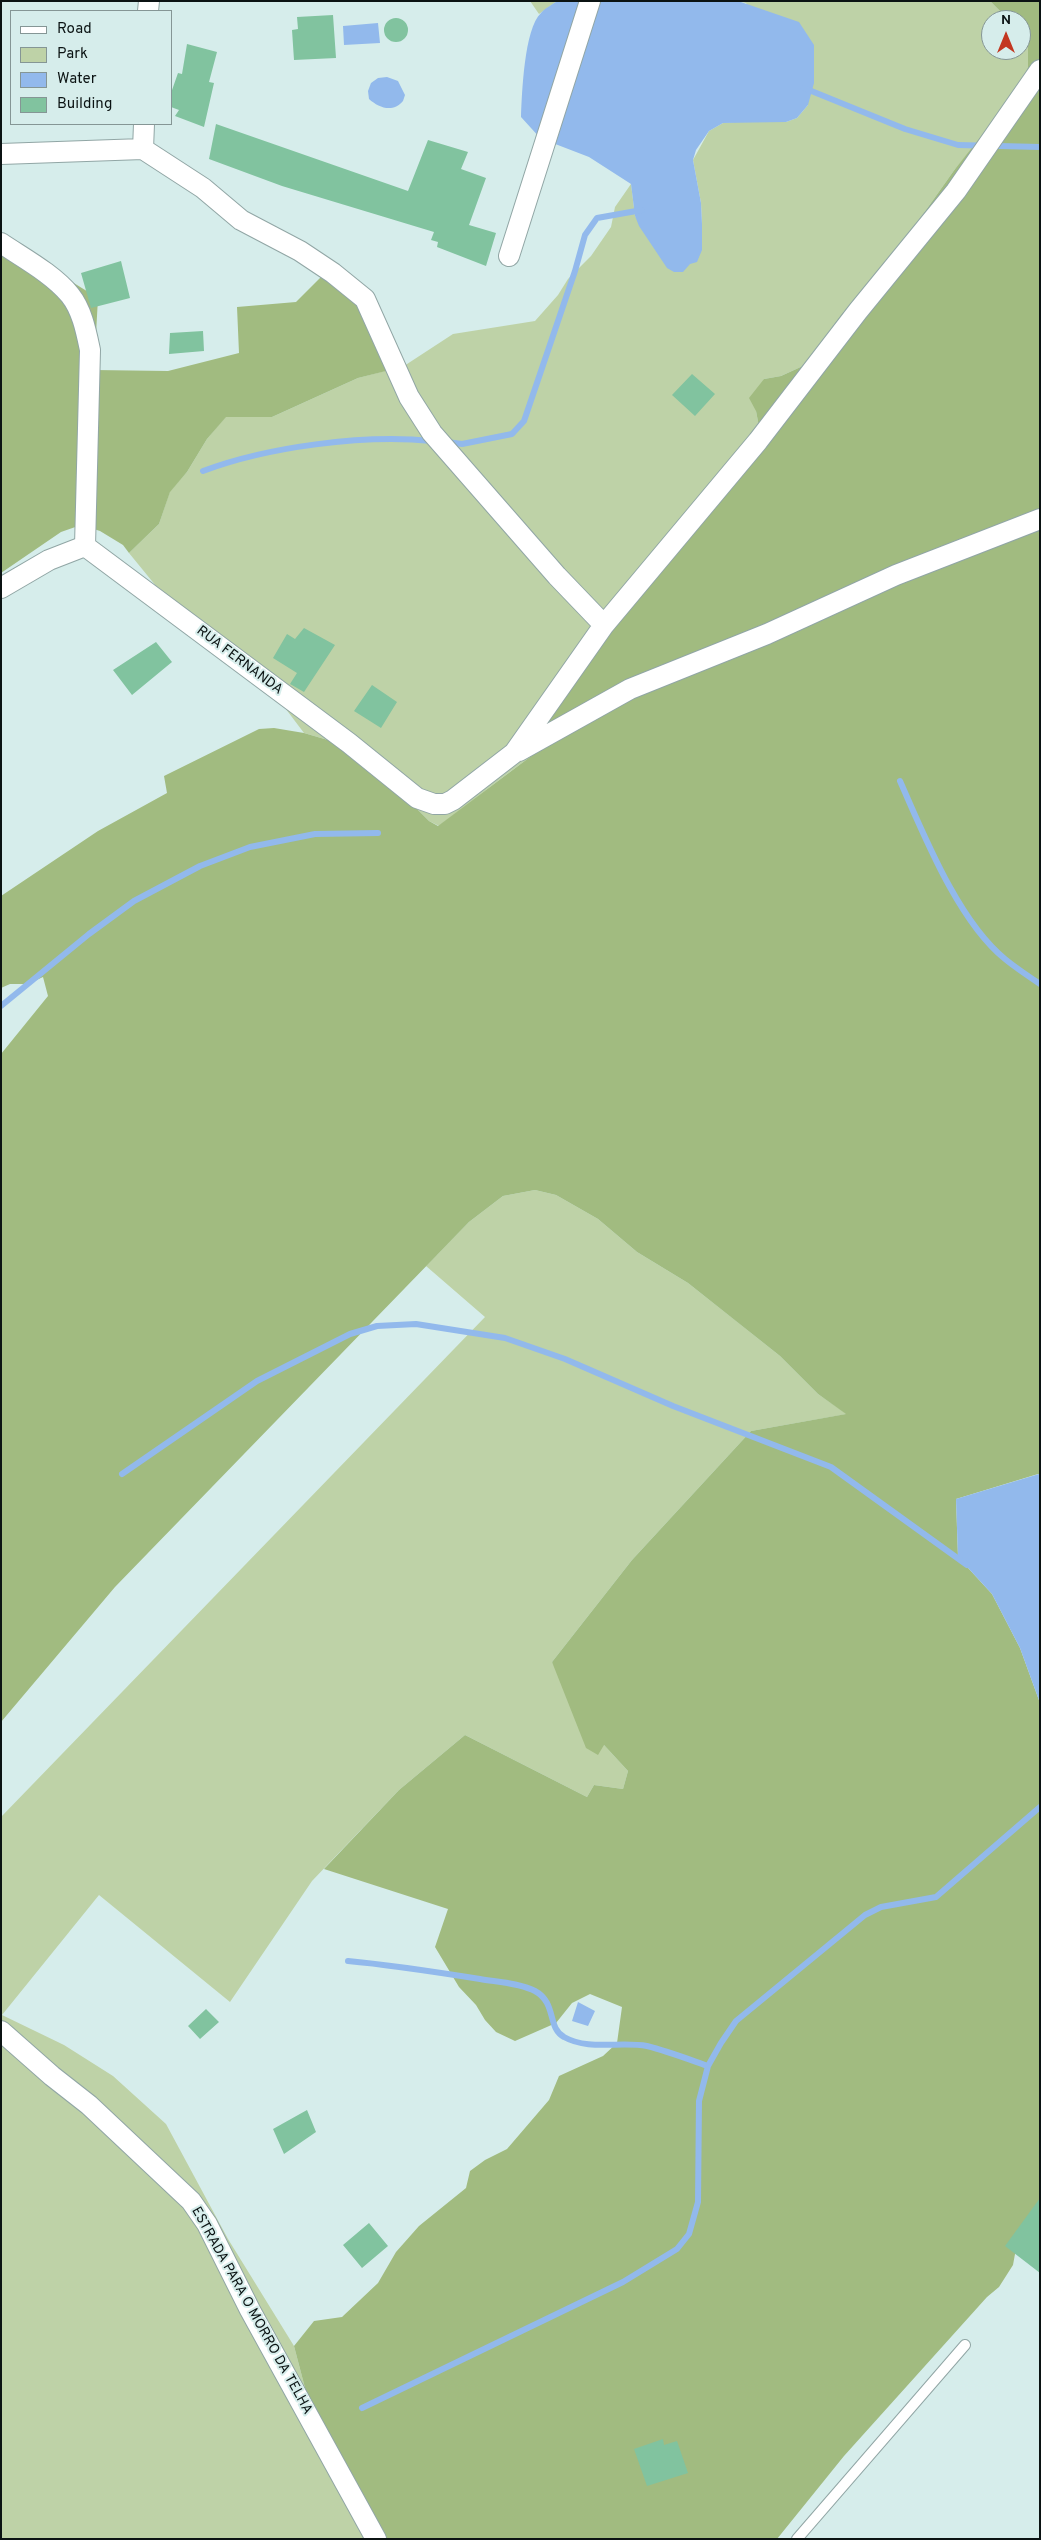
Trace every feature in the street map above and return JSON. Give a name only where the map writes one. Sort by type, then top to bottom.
[{"type":"street","points":[[509,256],[590,1]]},
{"type":"street","points":[[514,753],[604,625],[758,441],[858,311],[956,191],[1040,70]]},
{"type":"street","points":[[143,149],[144,125]]},
{"type":"street","points":[[1,154],[143,149],[203,188],[241,220],[300,251],[333,273],[365,299],[409,397],[432,433],[557,576],[604,625]]},
{"type":"street","points":[[1,243],[70,295],[83,319],[90,350],[85,546],[49,560],[1,588]]},
{"type":"street","points":[[514,753],[630,690],[767,634],[896,575],[1040,519]]},
{"type":"street","name":"RUA FERNANDA","points":[[85,546],[349,743],[417,798],[425,802],[445,804],[471,787],[514,753]]},
{"type":"street","name":"ESTRADA PARA O MORRO DA TELHA","points":[[1,2031],[89,2104],[191,2201],[206,2224],[250,2310],[376,2539]]},
{"type":"lane","points":[[797,2539],[966,2345]]},
{"type":"green space","points":[[530,1],[557,1],[539,14]]},
{"type":"green space","points":[[738,1],[990,1],[999,10],[981,10],[981,60],[1028,60],[1028,67],[1018,90],[990,128],[955,169],[909,234],[840,316],[805,365],[781,376],[764,379],[756,411],[761,437],[644,593],[559,694],[559,737],[439,826],[429,821],[406,798],[338,743],[304,733],[273,692],[185,609],[156,586],[129,553],[159,524],[170,491],[187,472],[207,439],[226,416],[272,417],[358,378],[404,366],[453,334],[535,321],[558,295],[568,279],[591,256],[611,227],[615,207],[631,184],[635,216],[649,239],[702,224],[701,203],[693,160],[709,131],[723,123],[786,122],[797,118],[808,105],[746,3]]},
{"type":"green space","points":[[990,1],[1040,1],[1040,1475],[1038,1474],[956,1499],[958,1557],[992,1594],[1020,1648],[1040,1703],[1040,2213],[1017,2243],[1013,2265],[999,2287],[987,2297],[844,2456],[777,2539],[365,2539],[325,2464],[294,2346],[314,2321],[342,2317],[378,2283],[396,2252],[419,2226],[466,2188],[470,2171],[485,2160],[507,2149],[549,2100],[559,2076],[603,2056],[617,2043],[622,2007],[590,1994],[572,2003],[556,2023],[515,2041],[496,2032],[485,2020],[476,2005],[459,1987],[435,1947],[448,1909],[324,1869],[399,1790],[465,1735],[587,1797],[594,1785],[623,1789],[628,1771],[604,1745],[598,1755],[586,1748],[552,1662],[632,1560],[751,1431],[846,1414],[818,1394],[780,1356],[688,1283],[637,1252],[598,1219],[556,1195],[535,1190],[503,1196],[469,1222],[115,1587],[1,1722],[1,1054],[48,996],[43,977],[28,984],[10,984],[1,988],[1,896],[98,831],[167,793],[164,776],[259,729],[274,728],[304,733],[338,743],[406,798],[429,821],[438,826],[546,745],[553,728],[548,719],[559,694],[644,593],[761,437],[756,411],[749,398],[764,379],[781,376],[805,365],[840,316],[909,234],[955,169],[1018,90],[1028,67],[1028,60],[1031,60],[1031,10],[999,10]]},
{"type":"green space","points":[[1,238],[98,298],[94,370],[168,371],[239,353],[237,307],[296,302],[331,267],[370,302],[386,371],[358,378],[272,417],[226,417],[207,439],[187,472],[170,492],[159,524],[129,553],[123,545],[100,531],[81,525],[61,532],[1,573]]},
{"type":"green space","points":[[535,1190],[556,1195],[598,1219],[637,1252],[688,1283],[780,1356],[818,1394],[847,1414],[751,1431],[632,1560],[552,1662],[604,1745],[628,1771],[623,1789],[594,1785],[587,1797],[465,1735],[399,1790],[312,1881],[230,2002],[99,1895],[2,2015],[64,2045],[113,2076],[166,2124],[228,2239],[294,2346],[325,2464],[365,2539],[1,2539],[1,1817],[485,1317],[426,1266],[469,1222],[503,1196]]},
{"type":"water","points":[[557,1],[586,1],[541,139],[521,117],[525,62],[527,47],[535,21],[543,11]]},
{"type":"water","points":[[592,1],[738,1],[799,22],[814,45],[814,83],[808,105],[797,118],[786,122],[723,123],[709,131],[696,150],[693,160],[701,203],[702,250],[697,262],[690,264],[683,272],[674,272],[667,268],[639,226],[635,216],[631,184],[589,157],[550,142]]},
{"type":"water","points":[[378,23],[380,43],[344,45],[343,26]]},
{"type":"water","points":[[387,77],[398,81],[405,95],[399,105],[390,108],[382,107],[369,99],[368,91],[371,83],[378,78]]},
{"type":"water","points":[[1039,1474],[1040,1703],[1020,1648],[992,1594],[958,1557],[956,1499]]},
{"type":"water","points":[[578,2002],[595,2011],[588,2026],[572,2021]]},
{"type":"building","points":[[333,15],[336,58],[294,60],[292,30],[298,29],[297,17]]},
{"type":"building","points":[[396,18],[401,19],[407,25],[407,35],[401,41],[396,42],[391,41],[385,35],[384,30],[385,25],[391,19]]},
{"type":"building","points":[[187,44],[217,52],[209,82],[214,83],[204,127],[175,116],[179,110],[172,107],[172,90],[178,73],[182,74]]},
{"type":"building","points":[[216,124],[408,191],[428,140],[468,152],[461,169],[486,178],[469,225],[496,233],[486,266],[437,247],[438,242],[431,240],[434,232],[282,186],[209,159]]},
{"type":"building","points":[[121,261],[130,298],[91,308],[81,273]]},
{"type":"building","points":[[203,331],[204,351],[169,354],[170,333]]},
{"type":"building","points":[[692,374],[715,394],[695,416],[672,395]]},
{"type":"building","points":[[304,628],[335,645],[304,692],[290,684],[297,673],[273,658],[287,634],[295,639]]},
{"type":"building","points":[[156,642],[172,662],[132,695],[113,670]]},
{"type":"building","points":[[372,685],[397,702],[381,728],[354,711]]},
{"type":"building","points":[[206,2009],[219,2022],[200,2039],[188,2026]]},
{"type":"building","points":[[307,2110],[316,2132],[284,2154],[273,2129]]},
{"type":"building","points":[[1040,2198],[1040,2273],[1005,2246]]},
{"type":"building","points":[[369,2223],[388,2246],[362,2268],[343,2245]]},
{"type":"building","points":[[663,2439],[664,2445],[677,2441],[688,2473],[647,2486],[634,2449]]},
{"type":"waterway","points":[[804,88],[905,129],[958,145],[1040,147]]},
{"type":"waterway","points":[[447,442],[462,444],[512,434],[524,421],[575,271],[585,235],[597,218],[642,210]]},
{"type":"waterway","points":[[203,471],[256,455],[316,444],[376,439],[432,441]]},
{"type":"waterway","points":[[900,781],[931,851],[957,900],[972,923],[988,943],[1005,959],[1040,984]]},
{"type":"waterway","points":[[1,1006],[89,934],[134,901],[200,866],[250,847],[315,834],[378,833]]},
{"type":"waterway","points":[[122,1474],[257,1381],[350,1334],[377,1326],[416,1324],[505,1338],[565,1359],[673,1406],[831,1467],[967,1565]]},
{"type":"waterway","points":[[362,2408],[623,2282],[677,2249],[689,2234],[698,2202],[699,2101],[708,2066],[736,2021],[865,1915],[881,1907],[936,1897],[1040,1807]]},
{"type":"waterway","points":[[348,1961],[522,1986],[542,1996],[549,2008],[555,2028],[564,2037],[584,2044],[647,2046],[708,2066]]}]
